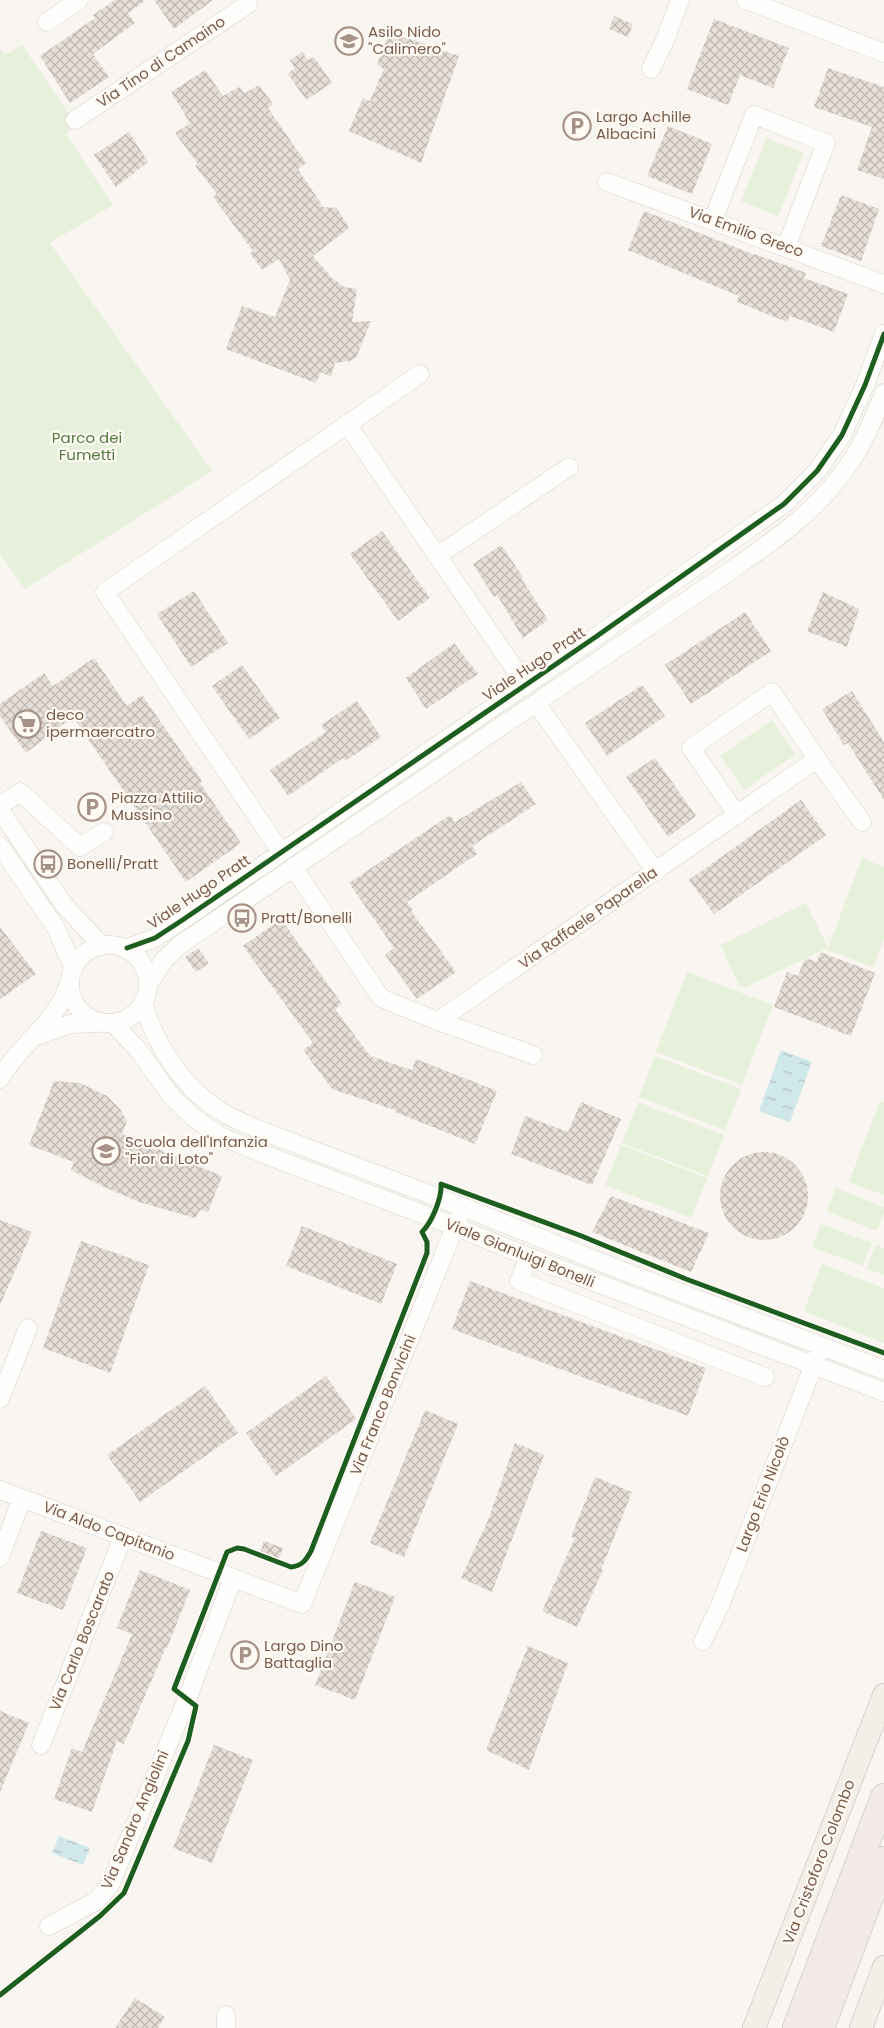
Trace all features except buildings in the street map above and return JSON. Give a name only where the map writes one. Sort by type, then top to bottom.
[{"type":"highway","points":[[802,2028],[884,1797]]},
{"type":"highway","points":[[802,2028],[884,1860]]},
{"type":"main road","name":"Via Cristoforo Colombo","points":[[754,2028],[884,1695]]},
{"type":"main road","points":[[861,2028],[884,1967]]},
{"type":"street","points":[[47,22],[79,0]]},
{"type":"street","points":[[651,69],[665,40],[680,0]]},
{"type":"street","points":[[746,0],[884,53]]},
{"type":"street","name":"Via Tino di Camaino","points":[[75,120],[249,6]]},
{"type":"street","points":[[713,220],[754,115],[826,142],[786,247]]},
{"type":"street","name":"Via Emilio Greco","points":[[607,182],[884,284]]},
{"type":"street","name":"Viale Hugo Pratt","points":[[127,948],[165,932],[759,523],[799,492],[826,459],[848,424],[884,334]]},
{"type":"street","points":[[281,852],[105,592],[420,374]]},
{"type":"street","points":[[32,1038],[70,1024],[107,1023],[130,1017],[143,1002],[149,983],[159,966],[176,949],[293,867],[733,569],[796,523],[816,504],[854,458],[873,421],[884,392]]},
{"type":"street","points":[[347,424],[525,684]]},
{"type":"street","points":[[437,556],[569,467]]},
{"type":"street","points":[[737,815],[691,748],[772,692],[862,822]]},
{"type":"street","points":[[536,703],[656,872]]},
{"type":"street","name":"Via Raffaele Paparella","points":[[438,1021],[656,872],[817,758]]},
{"type":"street","points":[[102,946],[64,905],[0,808],[20,792],[80,847],[104,832]]},
{"type":"street","points":[[0,846],[56,928],[71,975],[72,998],[79,1010],[88,1018],[107,1023]]},
{"type":"street","points":[[293,867],[381,998],[438,1021],[533,1055]]},
{"type":"street","points":[[0,1079],[15,1056],[57,1010],[65,995],[71,975],[85,953],[102,946],[114,945],[127,948],[141,960],[147,971],[149,983]]},
{"type":"street","name":"Viale Gianluigi Bonelli","points":[[143,1002],[154,1032],[180,1074],[204,1099],[219,1110],[257,1129],[463,1206],[632,1274],[884,1370]]},
{"type":"street","name":"Viale Gianluigi Bonelli","points":[[107,1023],[139,1051],[172,1097],[188,1113],[213,1132],[274,1158],[454,1226],[529,1257],[884,1392]]},
{"type":"street","name":"Via Franco Bonvicini","points":[[225,1575],[302,1604],[463,1206]]},
{"type":"street","points":[[529,1257],[519,1281],[765,1377]]},
{"type":"street","points":[[0,1399],[28,1328]]},
{"type":"street","name":"Largo Erio Nicolò","points":[[703,1641],[721,1603],[821,1346]]},
{"type":"street","name":"Via Aldo Capitanio","points":[[0,1490],[225,1575]]},
{"type":"street","points":[[0,1557],[22,1498]]},
{"type":"street","name":"Via Carlo Boscarato","points":[[41,1745],[123,1537]]},
{"type":"street","name":"Via Sandro Angiolini","points":[[49,1926],[96,1901],[107,1890],[191,1687],[225,1575]]},
{"type":"green space","name":"Parco dei Fumetti","points":[[22,45],[77,125],[66,134],[113,205],[50,243],[212,471],[25,589],[0,554],[0,49],[5,55]]},
{"type":"green space","points":[[767,138],[803,153],[778,216],[741,201]]},
{"type":"green space","points":[[772,720],[796,754],[744,790],[720,756]]},
{"type":"green space","points":[[862,858],[884,867],[884,939],[873,967],[827,950],[827,948],[746,987],[739,985],[720,945],[806,903],[828,948]]},
{"type":"green space","points":[[687,972],[773,1005],[742,1085],[656,1052]]},
{"type":"green space","points":[[655,1056],[741,1089],[725,1130],[639,1097]]},
{"type":"green space","points":[[880,1101],[884,1103],[884,1195],[849,1182]]},
{"type":"green space","points":[[638,1102],[724,1135],[708,1176],[622,1143]]},
{"type":"green space","points":[[621,1145],[707,1178],[691,1218],[605,1185]]},
{"type":"green space","points":[[836,1188],[884,1207],[884,1213],[877,1231],[827,1211]]},
{"type":"green space","points":[[821,1224],[872,1243],[863,1266],[812,1247]]},
{"type":"green space","points":[[876,1245],[884,1248],[884,1275],[866,1268]]},
{"type":"green space","points":[[822,1264],[884,1288],[884,1343],[804,1311]]},
{"type":"water","points":[[781,1050],[812,1062],[790,1122],[759,1111]]},
{"type":"water","points":[[59,1836],[90,1848],[83,1865],[52,1853]]},
{"type":"cycle path","points":[[127,948],[155,938],[184,919],[597,636],[784,504],[817,471],[842,435],[865,385],[884,334]]},
{"type":"cycle path","points":[[0,1995],[100,1916],[124,1893],[188,1741],[196,1706],[174,1689],[227,1552],[237,1548],[244,1549],[291,1567],[303,1562],[311,1551],[427,1253],[427,1242],[422,1232],[436,1210],[441,1184],[579,1235],[686,1279],[884,1353]]},
{"type":"place","name":"Asilo Nido \"Calimero\"","points":[[349,41]]},
{"type":"place","name":"Largo Achille Albacini","points":[[577,126]]},
{"type":"place","name":"deco ipermaercatro","points":[[27,724]]},
{"type":"place","name":"Piazza Attilio Mussino","points":[[92,807]]},
{"type":"place","name":"Bonelli/Pratt","points":[[48,864]]},
{"type":"place","name":"Pratt/Bonelli","points":[[242,918]]},
{"type":"place","name":"Scuola dell'Infanzia \"Fior di Loto\"","points":[[106,1151]]},
{"type":"place","name":"Largo Dino Battaglia","points":[[245,1655]]}]
